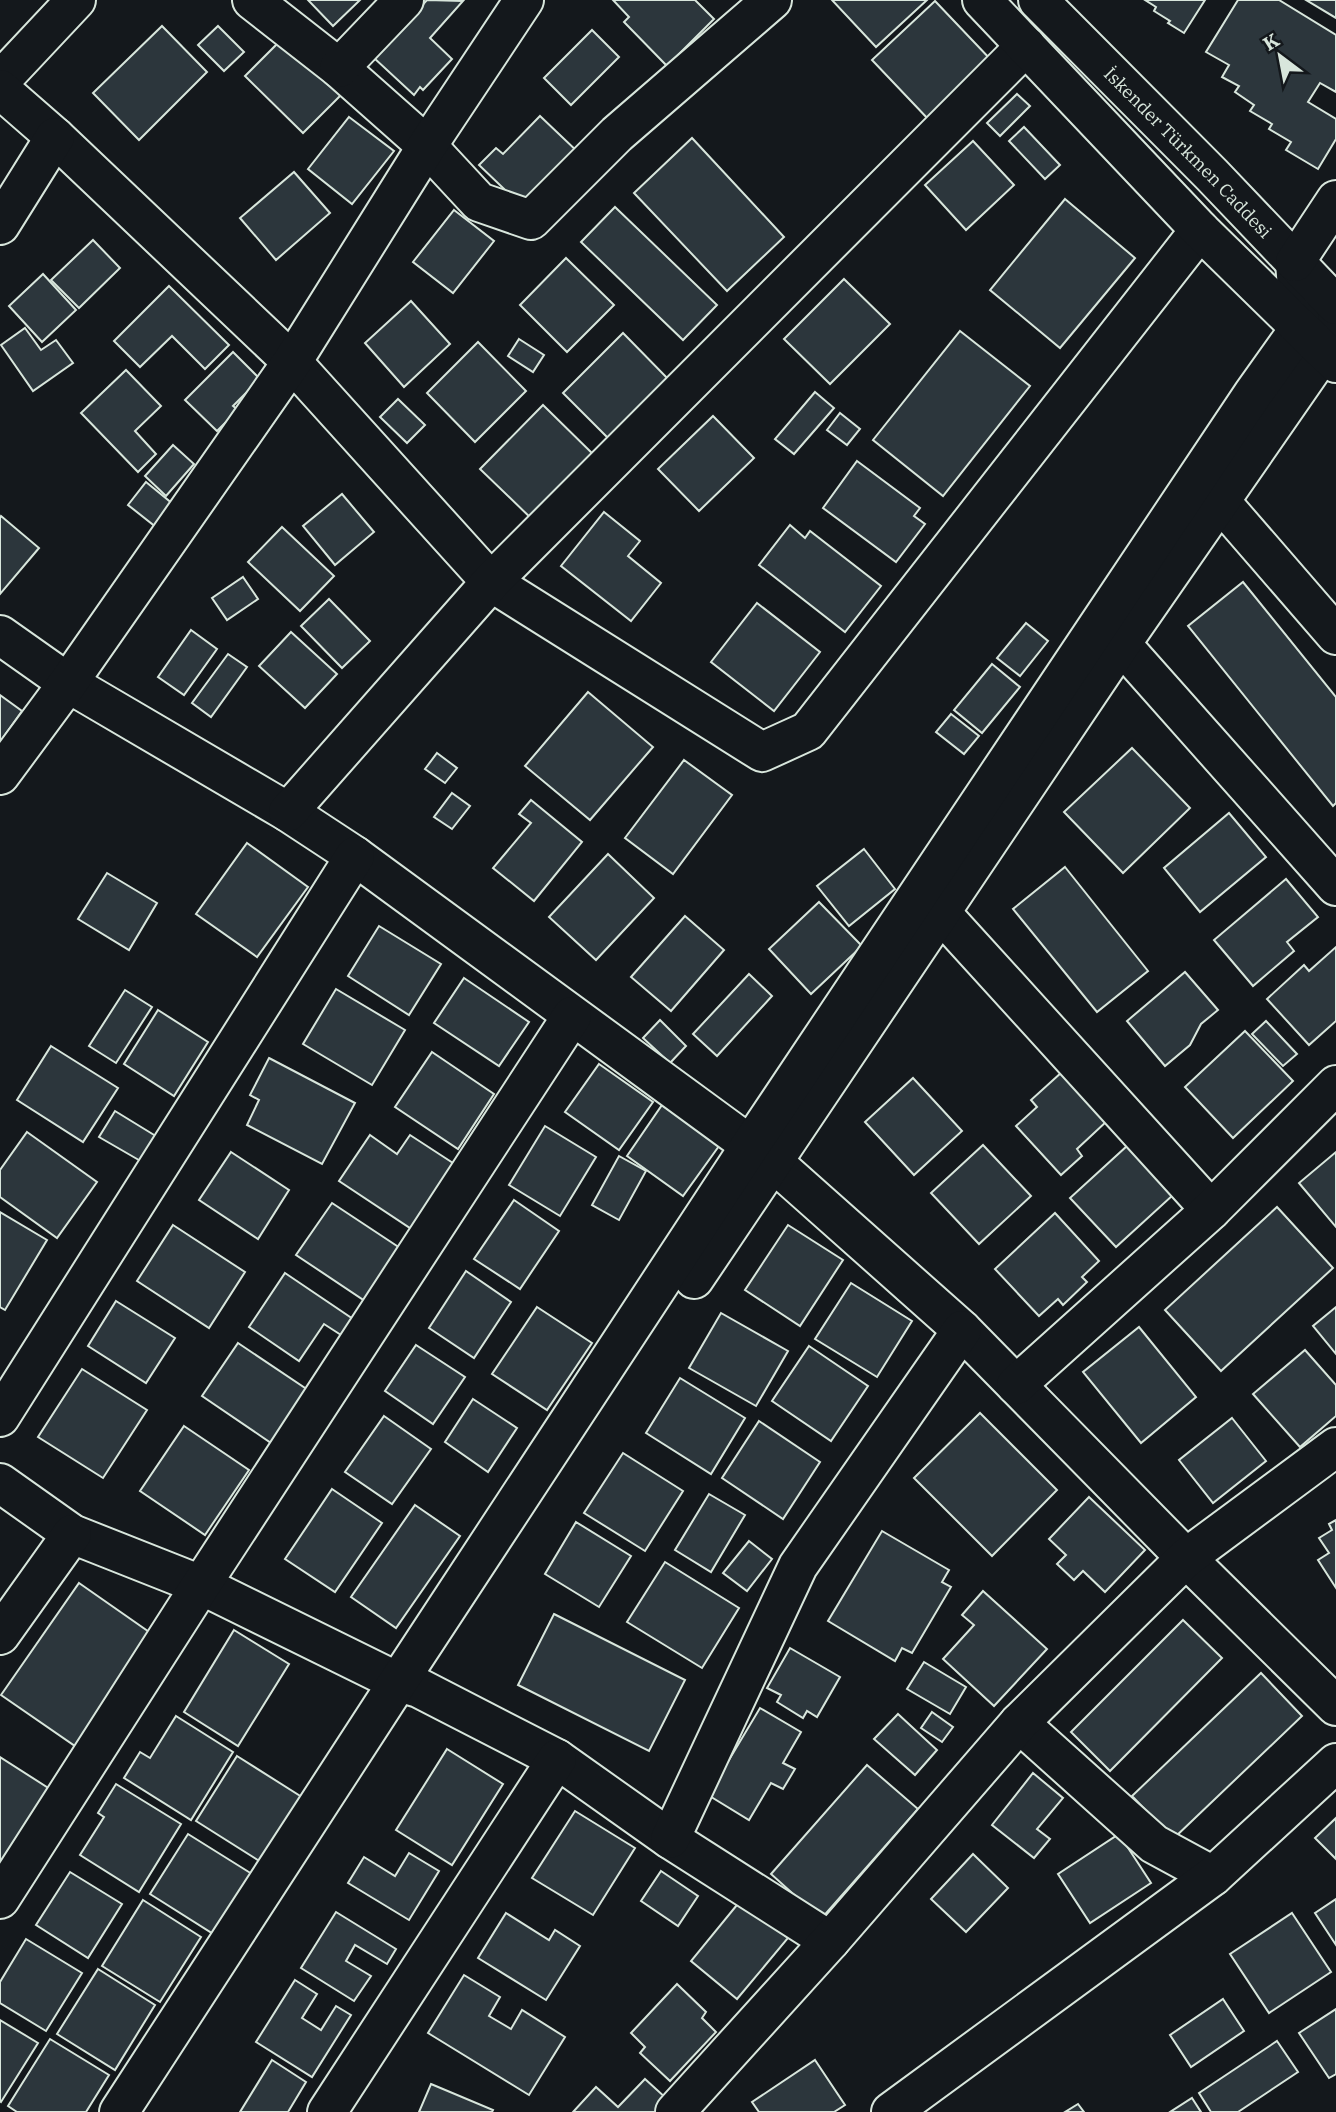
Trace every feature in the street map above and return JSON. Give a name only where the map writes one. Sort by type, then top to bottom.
[{"type":"street","points":[[0,81],[76,0]]},
{"type":"street","points":[[252,0],[339,68],[428,146],[479,202],[531,220],[617,134],[772,0]]},
{"type":"street","points":[[339,68],[404,0]]},
{"type":"street","points":[[0,775],[68,683],[292,362],[524,0]]},
{"type":"street","points":[[982,0],[1200,230],[1320,347]]},
{"type":"street","name":"İskender Türkmen Caddesi","points":[[1038,0],[1295,262],[1331,287]]},
{"type":"street","points":[[288,812],[491,582],[1026,46]]},
{"type":"street","points":[[0,89],[55,137],[292,362],[491,582],[762,752],[808,731],[1200,230]]},
{"type":"street","points":[[0,225],[55,137]]},
{"type":"street","points":[[1320,347],[1295,262],[1336,200]]},
{"type":"street","points":[[762,1154],[940,912],[1320,347],[1331,287]]},
{"type":"street","points":[[119,2112],[762,1154],[1253,394],[1320,347]]},
{"type":"street","points":[[1219,500],[1336,635]]},
{"type":"street","points":[[0,635],[68,683],[288,812],[355,856],[762,1154],[962,1330],[1186,1559],[1336,1706]]},
{"type":"street","points":[[1121,644],[1336,886]]},
{"type":"street","points":[[0,1417],[355,856]]},
{"type":"street","points":[[940,912],[1211,1210]]},
{"type":"street","points":[[0,1899],[572,1016]]},
{"type":"street","points":[[1016,1385],[1211,1210],[1336,1085]]},
{"type":"street","points":[[670,1839],[799,1566],[962,1330]]},
{"type":"street","points":[[675,2112],[830,1941],[1019,1723],[1186,1559],[1336,1447]]},
{"type":"street","points":[[0,1483],[72,1534],[201,1585],[557,1759],[670,1839],[830,1941]]},
{"type":"street","points":[[0,1635],[72,1534]]},
{"type":"street","points":[[148,2112],[408,1685]]},
{"type":"street","points":[[1019,1723],[1154,1844],[1213,1876]]},
{"type":"street","points":[[327,2112],[557,1759]]},
{"type":"street","points":[[891,2112],[1213,1876],[1336,1763]]},
{"type":"building","points":[[308,0],[360,0],[333,26]]},
{"type":"building","points":[[427,0],[463,1],[430,38],[452,59],[423,90],[420,87],[414,95],[374,58]]},
{"type":"building","points":[[613,0],[695,0],[714,19],[667,66],[624,22],[629,17]]},
{"type":"building","points":[[832,0],[927,0],[876,47]]},
{"type":"building","points":[[1145,0],[1205,0],[1184,33],[1168,23],[1170,21],[1154,11],[1156,7]]},
{"type":"building","points":[[1238,0],[1279,0],[1336,35],[1336,92],[1320,83],[1308,102],[1336,119],[1336,139],[1318,169],[1286,150],[1291,142],[1269,129],[1272,124],[1250,111],[1254,105],[1235,92],[1239,86],[1222,77],[1229,65],[1206,52]]},
{"type":"building","points":[[1306,0],[1336,0],[1336,18]]},
{"type":"building","points":[[935,1],[993,62],[930,121],[872,60]]},
{"type":"building","points":[[162,26],[207,72],[139,140],[93,93]]},
{"type":"building","points":[[218,26],[244,52],[224,71],[198,45]]},
{"type":"building","points":[[592,30],[619,57],[571,105],[544,78]]},
{"type":"building","points":[[288,33],[346,90],[303,133],[245,76]]},
{"type":"building","points":[[1017,94],[1030,106],[1000,136],[987,123]]},
{"type":"building","points":[[540,116],[580,154],[527,211],[479,165],[496,148],[503,154]]},
{"type":"building","points":[[349,117],[394,151],[352,204],[308,169]]},
{"type":"building","points":[[1024,127],[1060,165],[1045,179],[1009,141]]},
{"type":"building","points":[[692,138],[784,237],[727,291],[634,193]]},
{"type":"building","points":[[973,141],[1014,185],[966,230],[925,185]]},
{"type":"building","points":[[294,172],[330,213],[276,260],[240,218]]},
{"type":"building","points":[[1065,199],[1135,258],[1060,348],[990,290]]},
{"type":"building","points":[[615,207],[717,305],[683,340],[581,242]]},
{"type":"building","points":[[454,210],[494,241],[453,293],[413,262]]},
{"type":"building","points":[[93,240],[120,268],[79,308],[51,280]]},
{"type":"building","points":[[566,258],[614,305],[567,352],[520,305]]},
{"type":"building","points":[[43,274],[76,310],[42,342],[9,306]]},
{"type":"building","points":[[844,279],[890,324],[830,384],[784,339]]},
{"type":"building","points":[[169,286],[229,345],[205,369],[172,336],[140,367],[114,341]]},
{"type":"building","points":[[411,301],[450,344],[404,387],[365,343]]},
{"type":"building","points":[[25,328],[41,350],[56,340],[73,363],[33,391],[1,345]]},
{"type":"building","points":[[960,331],[1030,386],[943,496],[873,440]]},
{"type":"building","points":[[623,333],[674,385],[615,445],[563,393]]},
{"type":"building","points":[[519,339],[544,355],[533,372],[508,356]]},
{"type":"building","points":[[478,342],[526,391],[475,442],[427,393]]},
{"type":"building","points":[[233,352],[260,379],[233,406],[238,410],[217,431],[185,400]]},
{"type":"building","points":[[126,370],[161,406],[135,431],[156,454],[138,472],[81,413]]},
{"type":"building","points":[[815,392],[834,408],[794,454],[775,439]]},
{"type":"building","points":[[398,399],[425,425],[407,443],[380,417]]},
{"type":"building","points":[[543,405],[598,459],[535,522],[480,469]]},
{"type":"building","points":[[840,413],[860,429],[847,445],[827,430]]},
{"type":"building","points":[[713,416],[754,458],[699,511],[658,469]]},
{"type":"building","points":[[173,445],[194,464],[166,496],[145,476]]},
{"type":"building","points":[[857,461],[920,508],[914,516],[925,524],[896,562],[823,508]]},
{"type":"building","points":[[146,482],[179,509],[161,531],[128,505]]},
{"type":"building","points":[[342,494],[374,532],[335,565],[303,526]]},
{"type":"building","points":[[604,512],[640,541],[628,556],[661,583],[631,621],[561,566]]},
{"type":"building","points":[[1,516],[39,548],[0,594],[0,518]]},
{"type":"building","points":[[790,525],[805,538],[810,531],[881,586],[845,632],[759,565]]},
{"type":"building","points":[[282,527],[334,576],[300,611],[248,562]]},
{"type":"building","points":[[243,577],[258,599],[227,620],[212,598]]},
{"type":"building","points":[[1243,582],[1336,697],[1336,803],[1333,806],[1188,626]]},
{"type":"building","points":[[329,599],[370,641],[342,668],[301,626]]},
{"type":"building","points":[[757,603],[820,652],[774,711],[711,662]]},
{"type":"building","points":[[1026,623],[1048,641],[1020,676],[997,658]]},
{"type":"building","points":[[191,630],[217,649],[184,695],[158,677]]},
{"type":"building","points":[[291,632],[337,674],[305,708],[259,666]]},
{"type":"building","points":[[228,654],[247,667],[211,717],[192,703]]},
{"type":"building","points":[[992,664],[1020,687],[982,733],[954,710]]},
{"type":"building","points":[[588,692],[653,747],[590,820],[525,766]]},
{"type":"building","points":[[0,695],[22,711],[0,742]]},
{"type":"building","points":[[951,714],[979,736],[964,754],[936,732]]},
{"type":"building","points":[[1132,748],[1190,808],[1123,873],[1064,812]]},
{"type":"building","points":[[437,753],[457,768],[445,783],[425,769]]},
{"type":"building","points":[[684,760],[732,795],[673,874],[625,838]]},
{"type":"building","points":[[452,793],[470,806],[452,829],[434,817]]},
{"type":"building","points":[[531,800],[582,842],[534,901],[493,868],[531,823],[519,814]]},
{"type":"building","points":[[1229,813],[1266,857],[1200,912],[1164,868]]},
{"type":"building","points":[[247,843],[308,887],[257,957],[196,914]]},
{"type":"building","points":[[864,849],[895,889],[849,926],[817,886]]},
{"type":"building","points":[[608,854],[654,898],[596,960],[549,917]]},
{"type":"building","points":[[1065,867],[1148,971],[1097,1012],[1013,909]]},
{"type":"building","points":[[107,873],[157,903],[129,950],[78,919]]},
{"type":"building","points":[[1286,879],[1318,917],[1287,942],[1294,951],[1253,986],[1214,940]]},
{"type":"building","points":[[819,902],[862,946],[811,994],[769,949]]},
{"type":"building","points":[[685,916],[724,950],[671,1011],[631,977]]},
{"type":"building","points":[[379,926],[441,964],[409,1015],[348,976]]},
{"type":"building","points":[[1336,947],[1336,1021],[1309,1045],[1267,999],[1304,965],[1309,971]]},
{"type":"building","points":[[1185,972],[1218,1010],[1201,1024],[1190,1045],[1165,1066],[1127,1021]]},
{"type":"building","points":[[749,974],[772,996],[717,1056],[693,1034]]},
{"type":"building","points":[[464,978],[529,1022],[499,1066],[434,1023]]},
{"type":"building","points":[[336,989],[405,1030],[372,1085],[303,1044]]},
{"type":"building","points":[[125,990],[152,1007],[116,1063],[89,1046]]},
{"type":"building","points":[[158,1010],[208,1042],[174,1096],[124,1064]]},
{"type":"building","points":[[660,1020],[686,1046],[670,1063],[643,1038]]},
{"type":"building","points":[[1266,1021],[1297,1054],[1283,1066],[1252,1034]]},
{"type":"building","points":[[1245,1031],[1293,1081],[1233,1138],[1185,1087]]},
{"type":"building","points":[[51,1046],[118,1088],[83,1142],[17,1100]]},
{"type":"building","points":[[432,1052],[494,1094],[458,1149],[395,1107]]},
{"type":"building","points":[[269,1058],[355,1103],[322,1164],[247,1125],[259,1100],[250,1095]]},
{"type":"building","points":[[599,1064],[653,1102],[619,1150],[565,1112]]},
{"type":"building","points":[[1062,1072],[1107,1121],[1077,1149],[1082,1156],[1061,1175],[1016,1126],[1037,1107],[1031,1100]]},
{"type":"building","points":[[913,1078],[962,1131],[914,1175],[865,1122]]},
{"type":"building","points":[[662,1105],[719,1146],[683,1196],[627,1156]]},
{"type":"building","points":[[115,1111],[159,1138],[144,1163],[99,1137]]},
{"type":"building","points":[[545,1126],[596,1157],[560,1216],[509,1185]]},
{"type":"building","points":[[27,1132],[97,1182],[57,1238],[0,1197],[0,1170]]},
{"type":"building","points":[[370,1135],[397,1154],[410,1135],[456,1165],[413,1230],[339,1181]]},
{"type":"building","points":[[983,1145],[1031,1196],[979,1244],[931,1193]]},
{"type":"building","points":[[1127,1146],[1173,1195],[1116,1247],[1070,1198]]},
{"type":"building","points":[[231,1152],[289,1190],[258,1239],[199,1200]]},
{"type":"building","points":[[1336,1152],[1336,1227],[1299,1183]]},
{"type":"building","points":[[619,1156],[646,1171],[619,1220],[592,1205]]},
{"type":"building","points":[[514,1200],[559,1231],[520,1289],[474,1259]]},
{"type":"building","points":[[332,1203],[400,1248],[365,1301],[296,1255]]},
{"type":"building","points":[[1277,1207],[1333,1268],[1221,1371],[1165,1310]]},
{"type":"building","points":[[0,1212],[47,1240],[5,1310],[0,1307]]},
{"type":"building","points":[[1055,1213],[1099,1261],[1082,1277],[1087,1282],[1063,1305],[1058,1299],[1039,1316],[995,1269]]},
{"type":"building","points":[[173,1225],[245,1272],[209,1328],[137,1281]]},
{"type":"building","points":[[788,1225],[843,1260],[800,1326],[745,1290]]},
{"type":"building","points":[[466,1271],[511,1302],[474,1358],[429,1328]]},
{"type":"building","points":[[285,1273],[353,1319],[341,1335],[324,1324],[299,1361],[249,1327]]},
{"type":"building","points":[[851,1283],[912,1321],[877,1377],[815,1339]]},
{"type":"building","points":[[116,1301],[175,1338],[146,1383],[88,1346]]},
{"type":"building","points":[[537,1307],[592,1343],[547,1410],[492,1374]]},
{"type":"building","points":[[1336,1307],[1336,1354],[1313,1326]]},
{"type":"building","points":[[721,1313],[788,1351],[756,1406],[689,1368]]},
{"type":"building","points":[[1139,1327],[1196,1397],[1141,1443],[1083,1372]]},
{"type":"building","points":[[238,1343],[311,1392],[274,1445],[202,1396]]},
{"type":"building","points":[[416,1345],[465,1377],[433,1424],[385,1391]]},
{"type":"building","points":[[809,1346],[868,1386],[831,1441],[772,1401]]},
{"type":"building","points":[[1305,1350],[1336,1385],[1336,1416],[1300,1447],[1253,1394]]},
{"type":"building","points":[[82,1369],[147,1410],[103,1478],[38,1437]]},
{"type":"building","points":[[680,1378],[745,1418],[711,1474],[646,1433]]},
{"type":"building","points":[[473,1399],[517,1428],[488,1472],[445,1442]]},
{"type":"building","points":[[980,1413],[1057,1490],[992,1556],[914,1478]]},
{"type":"building","points":[[384,1416],[431,1449],[392,1504],[345,1472]]},
{"type":"building","points":[[1232,1418],[1266,1461],[1213,1503],[1179,1460]]},
{"type":"building","points":[[759,1421],[820,1462],[783,1519],[722,1478]]},
{"type":"building","points":[[184,1426],[249,1470],[205,1535],[140,1491]]},
{"type":"building","points":[[623,1453],[683,1491],[645,1551],[584,1513]]},
{"type":"building","points":[[332,1489],[382,1523],[335,1592],[285,1559]]},
{"type":"building","points":[[709,1494],[745,1515],[711,1572],[675,1550]]},
{"type":"building","points":[[1089,1497],[1145,1550],[1105,1592],[1083,1571],[1074,1580],[1057,1564],[1066,1555],[1049,1539]]},
{"type":"building","points":[[415,1505],[460,1536],[396,1628],[351,1597]]},
{"type":"building","points":[[1336,1520],[1336,1588],[1318,1560],[1329,1553],[1319,1538],[1332,1530],[1329,1524]]},
{"type":"building","points":[[576,1522],[631,1556],[599,1607],[545,1574]]},
{"type":"building","points":[[882,1531],[949,1570],[942,1582],[951,1587],[912,1653],[902,1648],[895,1661],[828,1621]]},
{"type":"building","points":[[749,1541],[772,1559],[747,1591],[723,1573]]},
{"type":"building","points":[[665,1562],[739,1608],[702,1668],[627,1622]]},
{"type":"building","points":[[79,1583],[152,1634],[75,1746],[1,1695]]},
{"type":"building","points":[[983,1591],[1047,1649],[994,1706],[943,1659],[974,1625],[962,1615]]},
{"type":"building","points":[[554,1614],[685,1680],[649,1751],[518,1685]]},
{"type":"building","points":[[1183,1620],[1222,1658],[1110,1771],[1071,1732]]},
{"type":"building","points":[[234,1630],[289,1664],[238,1746],[184,1712]]},
{"type":"building","points":[[790,1648],[840,1677],[817,1717],[807,1711],[803,1718],[777,1702],[781,1695],[767,1688]]},
{"type":"building","points":[[924,1662],[966,1687],[950,1714],[907,1689]]},
{"type":"building","points":[[1261,1673],[1302,1716],[1173,1839],[1132,1796]]},
{"type":"building","points":[[760,1708],[801,1732],[783,1763],[795,1769],[783,1789],[771,1783],[749,1820],[708,1795]]},
{"type":"building","points":[[932,1712],[953,1727],[942,1742],[921,1728]]},
{"type":"building","points":[[898,1714],[937,1750],[915,1775],[874,1739]]},
{"type":"building","points":[[176,1716],[233,1752],[191,1820],[124,1778],[140,1752],[150,1758]]},
{"type":"building","points":[[447,1749],[503,1784],[452,1865],[396,1830]]},
{"type":"building","points":[[237,1756],[305,1799],[264,1864],[196,1821]]},
{"type":"building","points":[[0,1757],[53,1791],[0,1871]]},
{"type":"building","points":[[867,1765],[918,1809],[821,1919],[771,1874]]},
{"type":"building","points":[[1033,1773],[1063,1798],[1037,1829],[1050,1839],[1034,1858],[992,1825]]},
{"type":"building","points":[[116,1784],[181,1824],[139,1892],[80,1855],[104,1817],[98,1813]]},
{"type":"building","points":[[575,1811],[635,1848],[593,1915],[532,1878]]},
{"type":"building","points":[[1336,1818],[1336,1859],[1315,1838]]},
{"type":"building","points":[[188,1834],[252,1874],[215,1935],[150,1894]]},
{"type":"building","points":[[1119,1834],[1151,1883],[1090,1923],[1058,1874]]},
{"type":"building","points":[[409,1853],[439,1871],[409,1920],[348,1883],[364,1857],[395,1876]]},
{"type":"building","points":[[973,1854],[1008,1888],[966,1932],[931,1899]]},
{"type":"building","points":[[661,1871],[698,1896],[678,1926],[641,1901]]},
{"type":"building","points":[[70,1872],[122,1904],[88,1958],[36,1925]]},
{"type":"building","points":[[1336,1899],[1336,1945],[1315,1913]]},
{"type":"building","points":[[143,1900],[201,1937],[160,2002],[102,1966]]},
{"type":"building","points":[[741,1900],[788,1938],[737,1999],[691,1961]]},
{"type":"building","points":[[336,1912],[396,1949],[387,1964],[355,1945],[346,1961],[371,1976],[354,2001],[301,1968]]},
{"type":"building","points":[[506,1913],[549,1940],[555,1930],[580,1946],[546,2000],[478,1958]]},
{"type":"building","points":[[1292,1913],[1331,1972],[1269,2013],[1230,1954]]},
{"type":"building","points":[[26,1939],[82,1973],[46,2031],[0,2003],[0,1982]]},
{"type":"building","points":[[98,1969],[155,2005],[115,2070],[57,2034]]},
{"type":"building","points":[[464,1975],[500,1997],[489,2016],[511,2029],[522,2010],[565,2037],[529,2095],[428,2033]]},
{"type":"building","points":[[295,1980],[317,1994],[302,2018],[321,2030],[336,2006],[351,2015],[312,2077],[256,2042]]},
{"type":"building","points":[[677,1984],[706,2012],[702,2018],[716,2032],[670,2081],[640,2053],[645,2047],[631,2033]]},
{"type":"building","points":[[1223,1999],[1244,2031],[1191,2067],[1170,2035]]},
{"type":"building","points":[[1336,2009],[1336,2074],[1329,2078],[1299,2033]]},
{"type":"building","points":[[0,2020],[38,2043],[1,2102],[0,2101]]},
{"type":"building","points":[[50,2039],[109,2075],[86,2112],[17,2112],[8,2106]]},
{"type":"building","points":[[1277,2041],[1298,2072],[1238,2112],[1211,2112],[1199,2093]]},
{"type":"building","points":[[272,2060],[306,2082],[288,2112],[240,2112]]},
{"type":"building","points":[[815,2060],[845,2105],[834,2112],[759,2112],[752,2102]]},
{"type":"building","points":[[645,2079],[667,2099],[655,2112],[573,2112],[596,2087],[618,2107]]},
{"type":"building","points":[[431,2084],[493,2110],[419,2112]]},
{"type":"building","points":[[1192,2098],[1201,2112],[1170,2112]]},
{"type":"building","points":[[1078,2104],[1084,2112],[1065,2112]]}]
